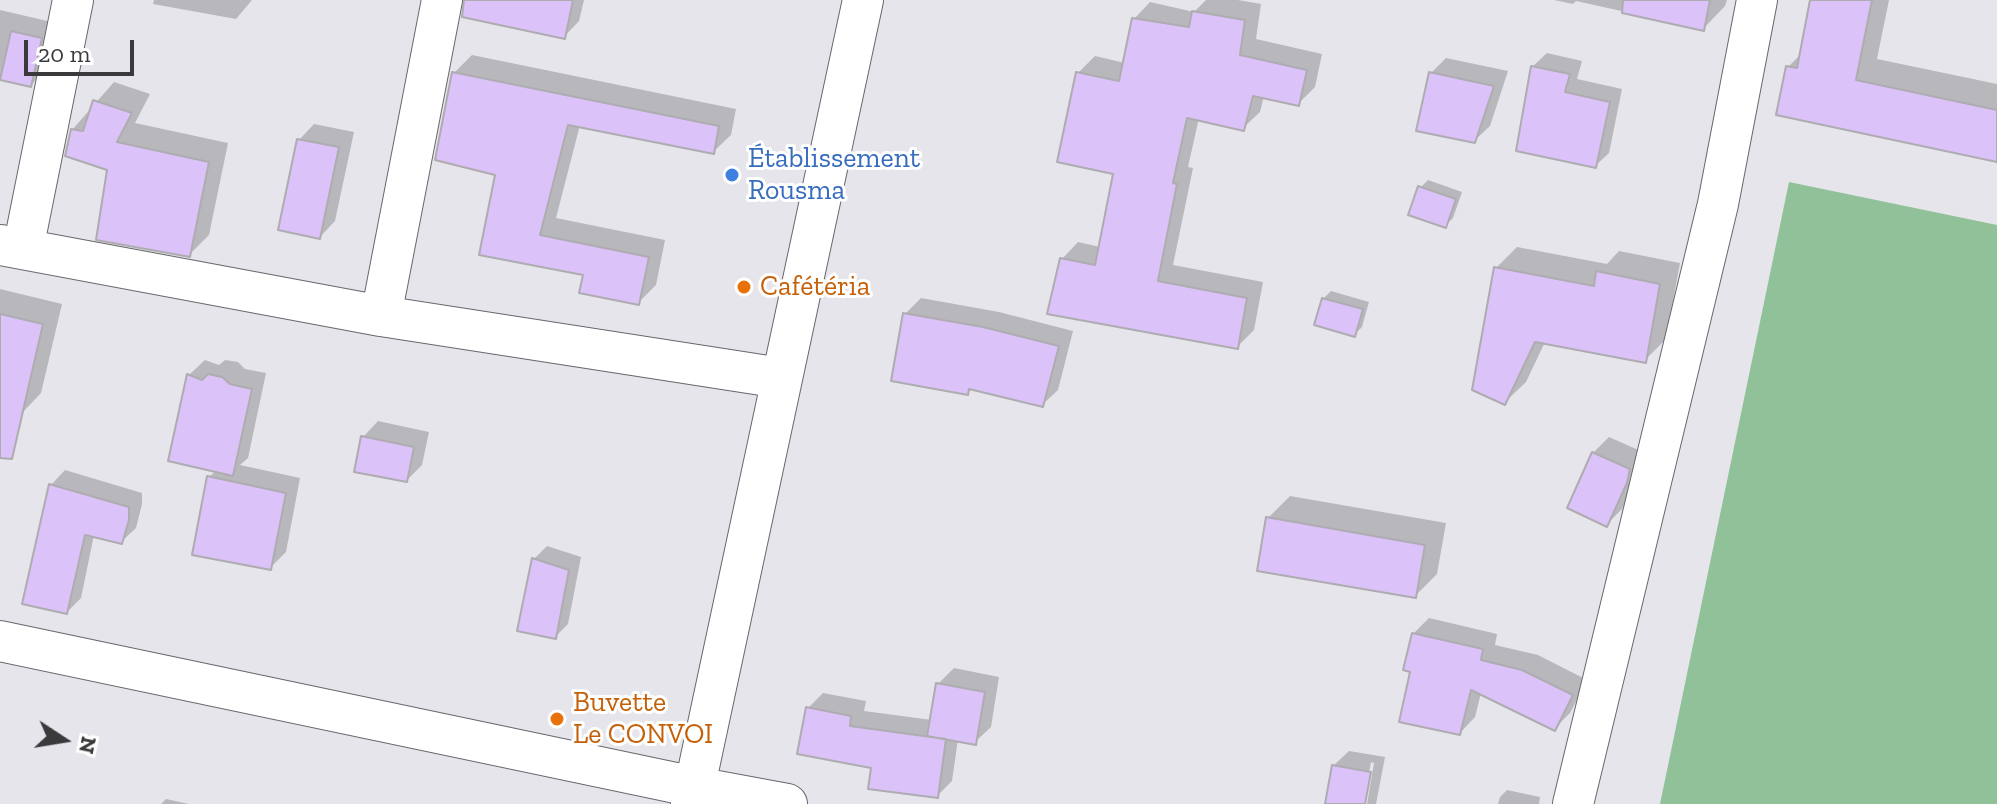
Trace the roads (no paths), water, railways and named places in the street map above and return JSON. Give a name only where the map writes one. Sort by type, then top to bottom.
[{"type":"street","points":[[73,0],[12,247],[381,316],[781,378]]},
{"type":"street","points":[[381,316],[442,0]]},
{"type":"street","points":[[693,796],[863,0]]},
{"type":"street","points":[[1573,804],[1718,204],[1757,0]]},
{"type":"street","points":[[0,641],[693,796],[787,804]]},
{"type":"place","name":"Établissement Rousma","points":[[732,175]]},
{"type":"place","name":"Cafétéria","points":[[744,287]]},
{"type":"place","name":"Buvette Le CONVOI","points":[[557,719]]}]
